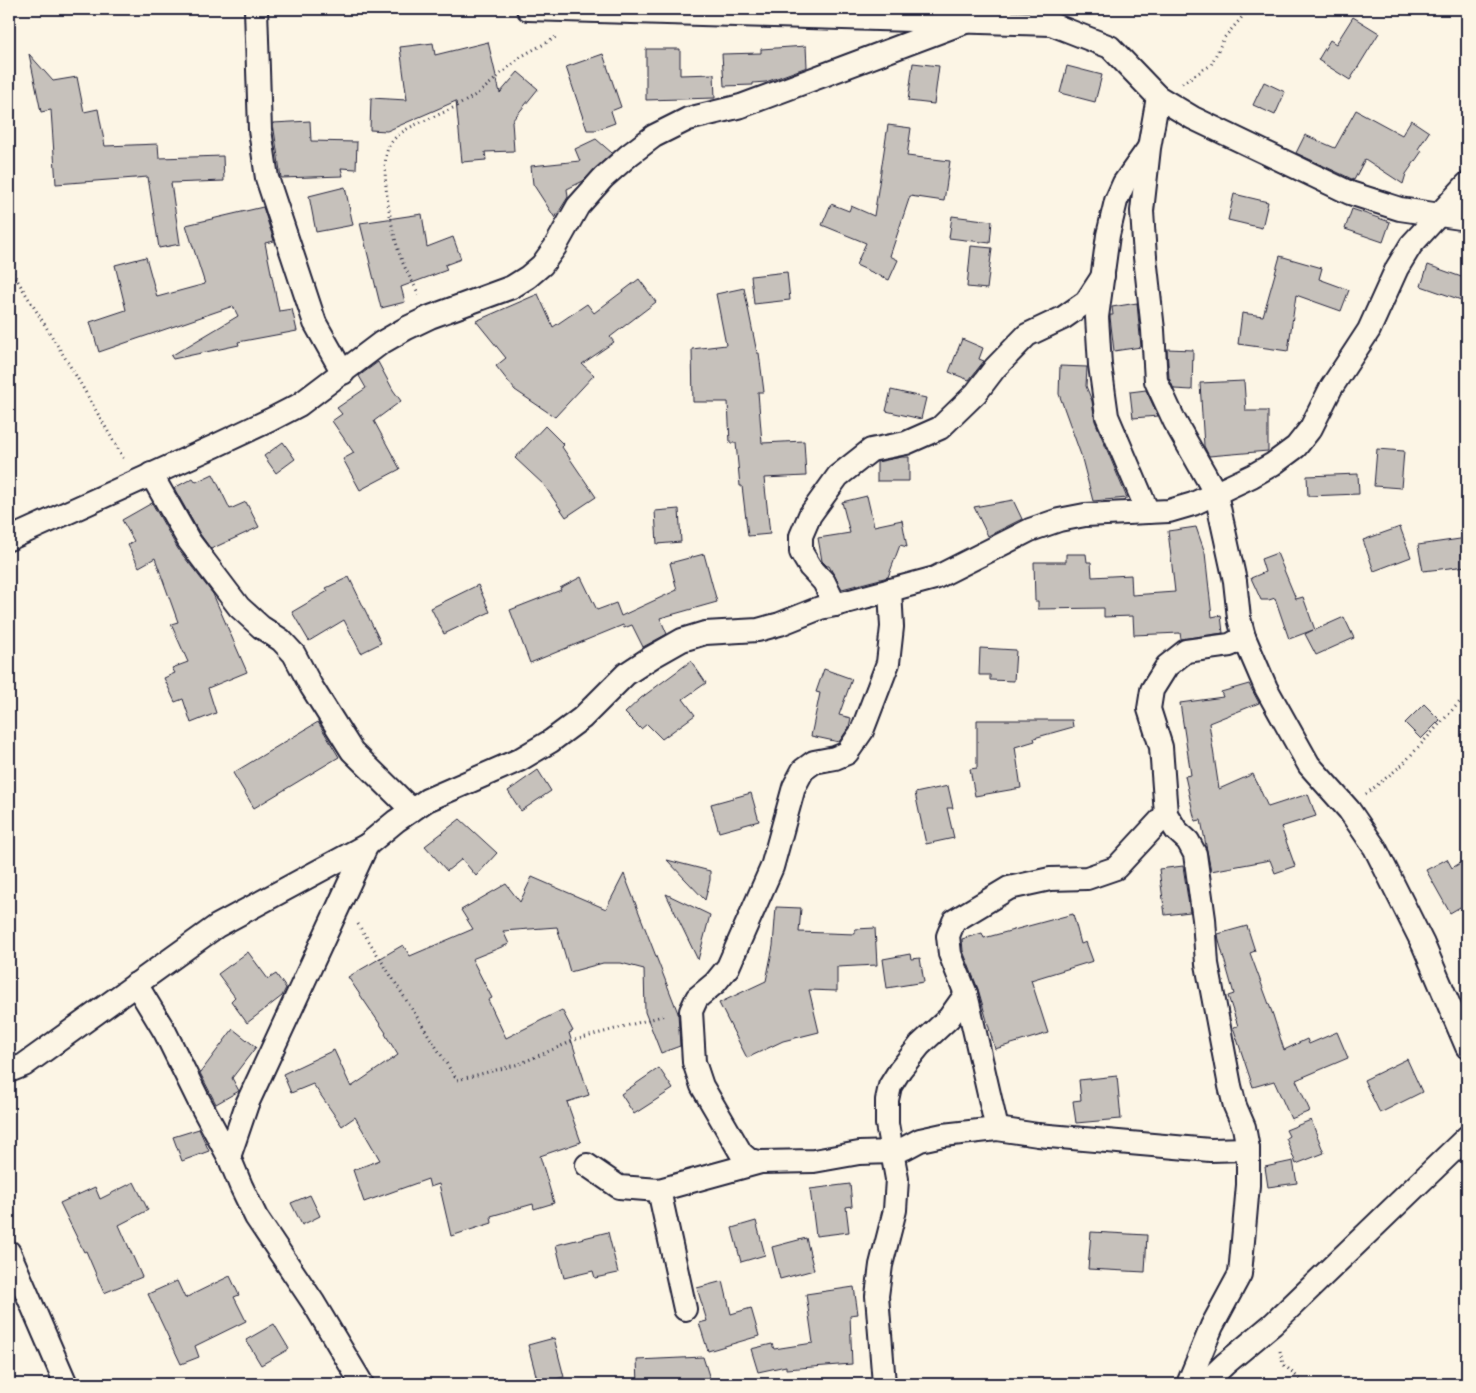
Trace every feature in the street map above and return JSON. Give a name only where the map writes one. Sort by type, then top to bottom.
[{"type":"street","points":[[256,9],[260,130],[267,178],[315,323],[343,373]]},
{"type":"street","points":[[528,9],[1051,24],[1110,47],[1158,98],[1193,118],[1350,193],[1400,209],[1440,214],[1467,220]]},
{"type":"street","points":[[9,540],[215,446],[299,405],[381,343],[430,316],[486,297],[528,277],[542,265],[556,247],[578,206],[603,178],[654,136],[688,119],[741,106],[968,21]]},
{"type":"street","points":[[1158,98],[1149,148],[1142,211],[1156,381],[1175,422],[1216,494],[1235,581],[1239,618],[1244,637],[1266,688],[1309,764],[1349,810],[1375,848],[1423,944],[1467,1047]]},
{"type":"street","points":[[1148,512],[1107,416],[1100,365],[1097,316],[1108,236],[1116,200],[1124,184],[1149,148]]},
{"type":"street","points":[[9,1071],[24,1065],[216,926],[367,845],[396,820],[427,800],[519,760],[551,741],[582,718],[626,674],[682,640],[705,633],[758,630],[780,624],[820,608],[935,578],[1030,530],[1059,520],[1085,515],[1169,510],[1193,504],[1273,464],[1296,447],[1311,428],[1331,388],[1369,330],[1411,245],[1467,184]]},
{"type":"street","points":[[835,605],[824,582],[810,567],[801,552],[801,536],[810,515],[838,476],[871,450],[906,443],[940,428],[976,393],[995,368],[1027,335],[1063,318],[1086,302],[1103,276]]},
{"type":"street","points":[[143,478],[188,542],[239,607],[261,628],[281,640],[294,654],[311,686],[352,751],[412,810]]},
{"type":"street","points":[[890,590],[892,627],[888,663],[862,731],[847,753],[814,762],[803,770],[794,786],[772,867],[728,967],[715,983],[697,998],[691,1011],[694,1062],[702,1086],[740,1153],[749,1160],[761,1162],[814,1161],[859,1152],[893,1152],[920,1140],[943,1135],[997,1129],[1048,1136],[1210,1150],[1248,1149]]},
{"type":"street","points":[[1188,1384],[1212,1326],[1240,1274],[1248,1185],[1248,1149],[1244,1127],[1235,1106],[1230,1086],[1209,973],[1195,854],[1188,841],[1176,830],[1166,814],[1161,747],[1150,709],[1152,690],[1166,666],[1186,651],[1230,645],[1244,637]]},
{"type":"street","points":[[997,1129],[966,994],[950,954],[948,936],[954,921],[1009,888],[1050,879],[1087,878],[1116,868],[1166,814]]},
{"type":"street","points":[[229,1157],[247,1104],[367,845]]},
{"type":"street","points":[[136,984],[165,1032],[229,1157],[256,1217],[313,1302],[362,1384]]},
{"type":"street","points":[[884,1384],[876,1296],[881,1265],[895,1210],[897,1179],[887,1124],[887,1100],[890,1086],[900,1070],[920,1045],[949,1018],[966,994]]},
{"type":"street","points":[[1204,1384],[1273,1324],[1467,1137]]},
{"type":"street","points":[[587,1165],[619,1187],[659,1190],[761,1162]]},
{"type":"street","points":[[659,1190],[685,1309]]},
{"type":"street","points":[[9,1252],[66,1384]]},
{"type":"path","points":[[1158,98],[1211,65],[1224,38],[1249,9]]},
{"type":"path","points":[[430,316],[402,261],[394,234],[386,185],[385,160],[390,145],[406,129],[459,106],[486,87],[522,56],[559,34],[573,10]]},
{"type":"path","points":[[9,270],[143,478]]},
{"type":"path","points":[[1349,810],[1379,783],[1402,766],[1467,694]]},
{"type":"path","points":[[342,898],[457,1080],[519,1064],[575,1040],[677,1012],[691,1011]]},
{"type":"building","points":[[1353,17],[1379,33],[1350,80],[1318,60],[1330,40],[1336,44]]},
{"type":"building","points":[[488,42],[500,93],[518,72],[538,89],[512,121],[514,151],[485,152],[486,160],[462,162],[456,101],[387,131],[370,130],[371,98],[407,100],[400,47],[433,43],[435,55]]},
{"type":"building","points":[[806,46],[807,67],[766,82],[753,83],[753,85],[724,86],[722,54],[761,53],[761,49]]},
{"type":"building","points":[[646,49],[680,49],[680,75],[714,74],[715,98],[646,100]]},
{"type":"building","points":[[29,54],[53,81],[77,77],[84,112],[98,109],[105,146],[158,144],[159,158],[223,156],[224,181],[171,183],[180,244],[159,248],[148,177],[56,184],[51,110],[41,112]]},
{"type":"building","points":[[603,54],[621,107],[611,111],[615,123],[596,130],[587,130],[566,67]]},
{"type":"building","points":[[913,63],[939,66],[934,104],[908,101]]},
{"type":"building","points":[[1067,66],[1102,75],[1095,102],[1060,93]]},
{"type":"building","points":[[1264,82],[1285,92],[1275,115],[1253,105]]},
{"type":"building","points":[[1356,110],[1402,135],[1411,120],[1429,132],[1418,149],[1422,151],[1406,174],[1403,184],[1365,159],[1354,180],[1296,153],[1305,135],[1335,148]]},
{"type":"building","points":[[310,121],[311,141],[357,142],[356,169],[341,168],[343,176],[281,178],[273,123]]},
{"type":"building","points":[[888,125],[911,128],[907,156],[950,161],[944,201],[910,196],[890,256],[898,260],[889,280],[856,265],[866,243],[822,225],[831,204],[849,211],[851,206],[874,216]]},
{"type":"building","points":[[596,139],[612,153],[583,181],[567,189],[568,197],[555,218],[533,184],[531,166],[580,161],[575,149]]},
{"type":"building","points":[[345,187],[353,225],[316,232],[309,196]]},
{"type":"building","points":[[1234,194],[1268,202],[1262,228],[1228,220]]},
{"type":"building","points":[[263,207],[274,241],[265,243],[279,311],[292,309],[297,331],[238,342],[239,345],[173,359],[171,356],[238,316],[233,306],[99,352],[90,322],[126,310],[115,265],[146,257],[157,297],[205,284],[186,225]]},
{"type":"building","points":[[1352,209],[1390,222],[1383,242],[1345,229]]},
{"type":"building","points":[[422,214],[427,247],[453,237],[461,259],[445,265],[447,270],[401,287],[405,302],[381,308],[360,223]]},
{"type":"building","points":[[952,216],[992,221],[990,243],[949,238]]},
{"type":"building","points":[[971,246],[992,248],[987,289],[967,287]]},
{"type":"building","points":[[1280,256],[1322,268],[1319,279],[1349,290],[1341,311],[1296,295],[1288,351],[1238,344],[1242,313],[1263,316]]},
{"type":"building","points":[[1428,265],[1467,279],[1467,302],[1421,286]]},
{"type":"building","points":[[787,272],[790,300],[754,304],[751,276]]},
{"type":"building","points":[[639,279],[656,302],[610,337],[614,342],[582,364],[594,375],[555,417],[515,390],[496,366],[506,358],[476,321],[538,294],[553,327],[587,304],[594,313]]},
{"type":"building","points":[[744,288],[757,353],[759,353],[764,392],[758,392],[762,443],[804,441],[806,476],[764,478],[770,534],[748,536],[742,486],[740,486],[736,443],[730,443],[728,402],[693,402],[692,349],[726,345],[716,294]]},
{"type":"building","points":[[1137,303],[1141,347],[1114,351],[1110,317],[1110,315],[1113,315],[1112,307]]},
{"type":"building","points":[[962,339],[983,348],[979,359],[984,361],[969,380],[949,372]]},
{"type":"building","points":[[1167,349],[1193,350],[1192,390],[1174,389],[1169,378]]},
{"type":"building","points":[[378,362],[401,401],[374,421],[400,469],[360,490],[343,459],[354,453],[332,421],[342,414],[337,408],[366,388],[359,376]]},
{"type":"building","points":[[1060,366],[1087,367],[1086,386],[1092,401],[1095,421],[1127,498],[1093,501],[1081,455],[1059,394]]},
{"type":"building","points":[[1244,381],[1246,411],[1268,411],[1268,451],[1209,456],[1204,446],[1200,383]]},
{"type":"building","points":[[891,390],[926,398],[921,419],[886,411]]},
{"type":"building","points":[[1146,390],[1158,416],[1133,418],[1130,392]]},
{"type":"building","points":[[545,426],[564,445],[562,447],[596,497],[566,517],[544,485],[515,458]]},
{"type":"building","points":[[283,442],[295,459],[276,473],[264,456]]},
{"type":"building","points":[[1377,449],[1404,451],[1401,488],[1374,486]]},
{"type":"building","points":[[909,457],[909,481],[877,481],[877,462]]},
{"type":"building","points":[[213,474],[230,509],[246,502],[259,527],[211,549],[200,534],[174,488],[193,478],[196,482]]},
{"type":"building","points":[[1358,474],[1359,494],[1308,496],[1307,476]]},
{"type":"building","points":[[867,496],[874,526],[902,520],[907,547],[900,545],[888,577],[842,589],[829,566],[822,561],[818,538],[850,533],[842,502]]},
{"type":"building","points":[[1013,500],[1022,519],[988,536],[974,507]]},
{"type":"building","points":[[152,503],[178,549],[213,594],[247,672],[208,688],[216,713],[191,723],[183,699],[175,702],[164,678],[175,673],[172,668],[188,662],[171,624],[178,622],[155,558],[139,567],[128,545],[134,541],[122,520]]},
{"type":"building","points":[[679,509],[681,542],[657,544],[655,511]]},
{"type":"building","points":[[1196,527],[1205,553],[1212,617],[1221,615],[1223,633],[1181,639],[1180,633],[1134,635],[1133,616],[1104,617],[1104,608],[1038,609],[1038,601],[1035,601],[1034,562],[1066,562],[1066,554],[1086,554],[1087,562],[1091,562],[1092,577],[1131,575],[1132,595],[1175,592],[1168,531]]},
{"type":"building","points":[[1400,527],[1411,557],[1374,571],[1363,540]]},
{"type":"building","points":[[1467,538],[1467,566],[1423,571],[1418,545]]},
{"type":"building","points":[[1277,553],[1296,599],[1303,597],[1315,630],[1344,617],[1354,638],[1316,655],[1305,634],[1313,630],[1289,639],[1275,598],[1261,600],[1251,578],[1265,572],[1261,559]]},
{"type":"building","points":[[704,554],[717,602],[660,618],[667,634],[643,647],[632,625],[624,628],[623,625],[530,663],[510,610],[561,590],[560,588],[581,577],[597,610],[616,603],[621,616],[677,590],[670,563]]},
{"type":"building","points":[[349,577],[381,643],[361,653],[344,620],[309,641],[292,612],[328,591],[326,588]]},
{"type":"building","points":[[478,585],[490,612],[444,634],[431,608]]},
{"type":"building","points":[[980,648],[1016,650],[1014,681],[990,680],[990,675],[979,675]]},
{"type":"building","points":[[691,661],[706,683],[683,699],[695,715],[662,739],[647,724],[641,729],[625,713],[641,698]]},
{"type":"building","points":[[824,669],[852,679],[839,715],[851,718],[849,727],[839,742],[811,736],[820,693],[816,692]]},
{"type":"building","points":[[1249,684],[1259,703],[1209,723],[1219,789],[1253,774],[1268,807],[1308,794],[1316,816],[1281,827],[1295,866],[1275,873],[1270,860],[1211,871],[1201,820],[1195,821],[1185,776],[1191,775],[1180,703],[1223,697],[1221,692]]},
{"type":"building","points":[[1424,704],[1440,720],[1421,739],[1405,723]]},
{"type":"building","points":[[977,720],[1072,720],[1073,727],[1034,738],[1035,741],[1015,747],[1021,788],[975,796],[970,769],[977,768]]},
{"type":"building","points":[[318,722],[339,757],[254,808],[233,773]]},
{"type":"building","points":[[538,770],[551,791],[521,811],[508,791]]},
{"type":"building","points":[[948,786],[953,808],[947,808],[954,838],[926,844],[915,793]]},
{"type":"building","points":[[751,793],[759,821],[719,832],[711,804]]},
{"type":"building","points":[[460,819],[497,853],[476,876],[462,859],[447,871],[425,846]]},
{"type":"building","points":[[1447,859],[1452,868],[1467,859],[1467,903],[1450,913],[1426,870]]},
{"type":"building","points":[[667,860],[710,871],[710,880],[705,900]]},
{"type":"building","points":[[1183,866],[1190,912],[1165,915],[1159,869]]},
{"type":"building","points":[[624,874],[678,1013],[680,1046],[661,1053],[645,1012],[644,969],[621,963],[603,963],[570,972],[557,927],[503,931],[509,944],[472,959],[492,998],[488,1000],[506,1038],[562,1010],[573,1031],[569,1033],[589,1095],[567,1102],[581,1142],[540,1156],[554,1203],[534,1209],[533,1204],[491,1216],[492,1223],[451,1236],[439,1184],[430,1187],[428,1179],[364,1202],[353,1170],[380,1160],[355,1117],[342,1126],[313,1084],[291,1093],[283,1074],[334,1050],[351,1087],[398,1055],[386,1033],[348,977],[403,945],[410,956],[473,929],[461,910],[506,884],[520,902],[532,877],[606,909]]},
{"type":"building","points":[[666,894],[710,915],[698,960]]},
{"type":"building","points":[[776,907],[801,908],[799,932],[855,934],[855,929],[875,928],[877,965],[837,967],[837,991],[809,990],[819,1032],[783,1041],[747,1058],[719,1003],[766,981],[773,946]]},
{"type":"building","points":[[1073,914],[1081,944],[1086,942],[1093,961],[1031,980],[1048,1033],[995,1049],[978,989],[963,951],[962,939],[982,933],[984,938]]},
{"type":"building","points":[[1247,926],[1255,951],[1250,953],[1284,1050],[1307,1039],[1309,1044],[1337,1032],[1348,1058],[1296,1080],[1310,1111],[1291,1119],[1274,1081],[1253,1087],[1233,1027],[1238,1026],[1228,996],[1234,994],[1218,934]]},
{"type":"building","points":[[248,952],[268,979],[276,974],[286,988],[282,996],[247,1023],[231,1001],[235,997],[218,974]]},
{"type":"building","points":[[910,954],[911,959],[920,958],[924,982],[887,988],[883,959]]},
{"type":"building","points":[[233,1029],[256,1047],[232,1078],[239,1091],[216,1104],[200,1073]]},
{"type":"building","points":[[1407,1059],[1422,1092],[1380,1113],[1364,1080]]},
{"type":"building","points":[[659,1068],[673,1089],[634,1114],[621,1094]]},
{"type":"building","points":[[1117,1076],[1121,1119],[1076,1123],[1073,1101],[1081,1100],[1079,1080]]},
{"type":"building","points":[[1311,1120],[1324,1153],[1296,1164],[1286,1138],[1289,1136],[1286,1130]]},
{"type":"building","points":[[199,1129],[209,1151],[182,1161],[173,1137]]},
{"type":"building","points":[[1293,1161],[1297,1183],[1268,1187],[1265,1167]]},
{"type":"building","points":[[134,1182],[148,1210],[119,1225],[142,1277],[104,1293],[86,1251],[84,1252],[60,1203],[95,1187],[100,1199]]},
{"type":"building","points":[[850,1184],[852,1206],[846,1207],[849,1232],[816,1236],[810,1189]]},
{"type":"building","points":[[310,1195],[320,1216],[302,1225],[291,1203]]},
{"type":"building","points":[[756,1221],[765,1255],[741,1262],[732,1228]]},
{"type":"building","points":[[608,1232],[618,1273],[595,1278],[593,1271],[564,1278],[556,1245]]},
{"type":"building","points":[[1091,1232],[1147,1235],[1145,1272],[1088,1269]]},
{"type":"building","points":[[806,1238],[814,1270],[780,1279],[772,1247]]},
{"type":"building","points":[[230,1276],[239,1295],[234,1297],[246,1321],[195,1346],[199,1357],[181,1364],[148,1294],[177,1281],[185,1298]]},
{"type":"building","points":[[723,1281],[731,1314],[751,1308],[759,1336],[708,1351],[699,1323],[707,1321],[697,1288]]},
{"type":"building","points":[[854,1287],[858,1314],[850,1315],[852,1364],[786,1369],[786,1366],[758,1372],[751,1349],[772,1344],[774,1349],[813,1343],[806,1294]]},
{"type":"building","points":[[274,1324],[289,1349],[261,1365],[246,1340]]},
{"type":"building","points":[[554,1338],[564,1377],[538,1383],[528,1345]]},
{"type":"building","points":[[703,1357],[711,1382],[638,1384],[637,1360]]}]
